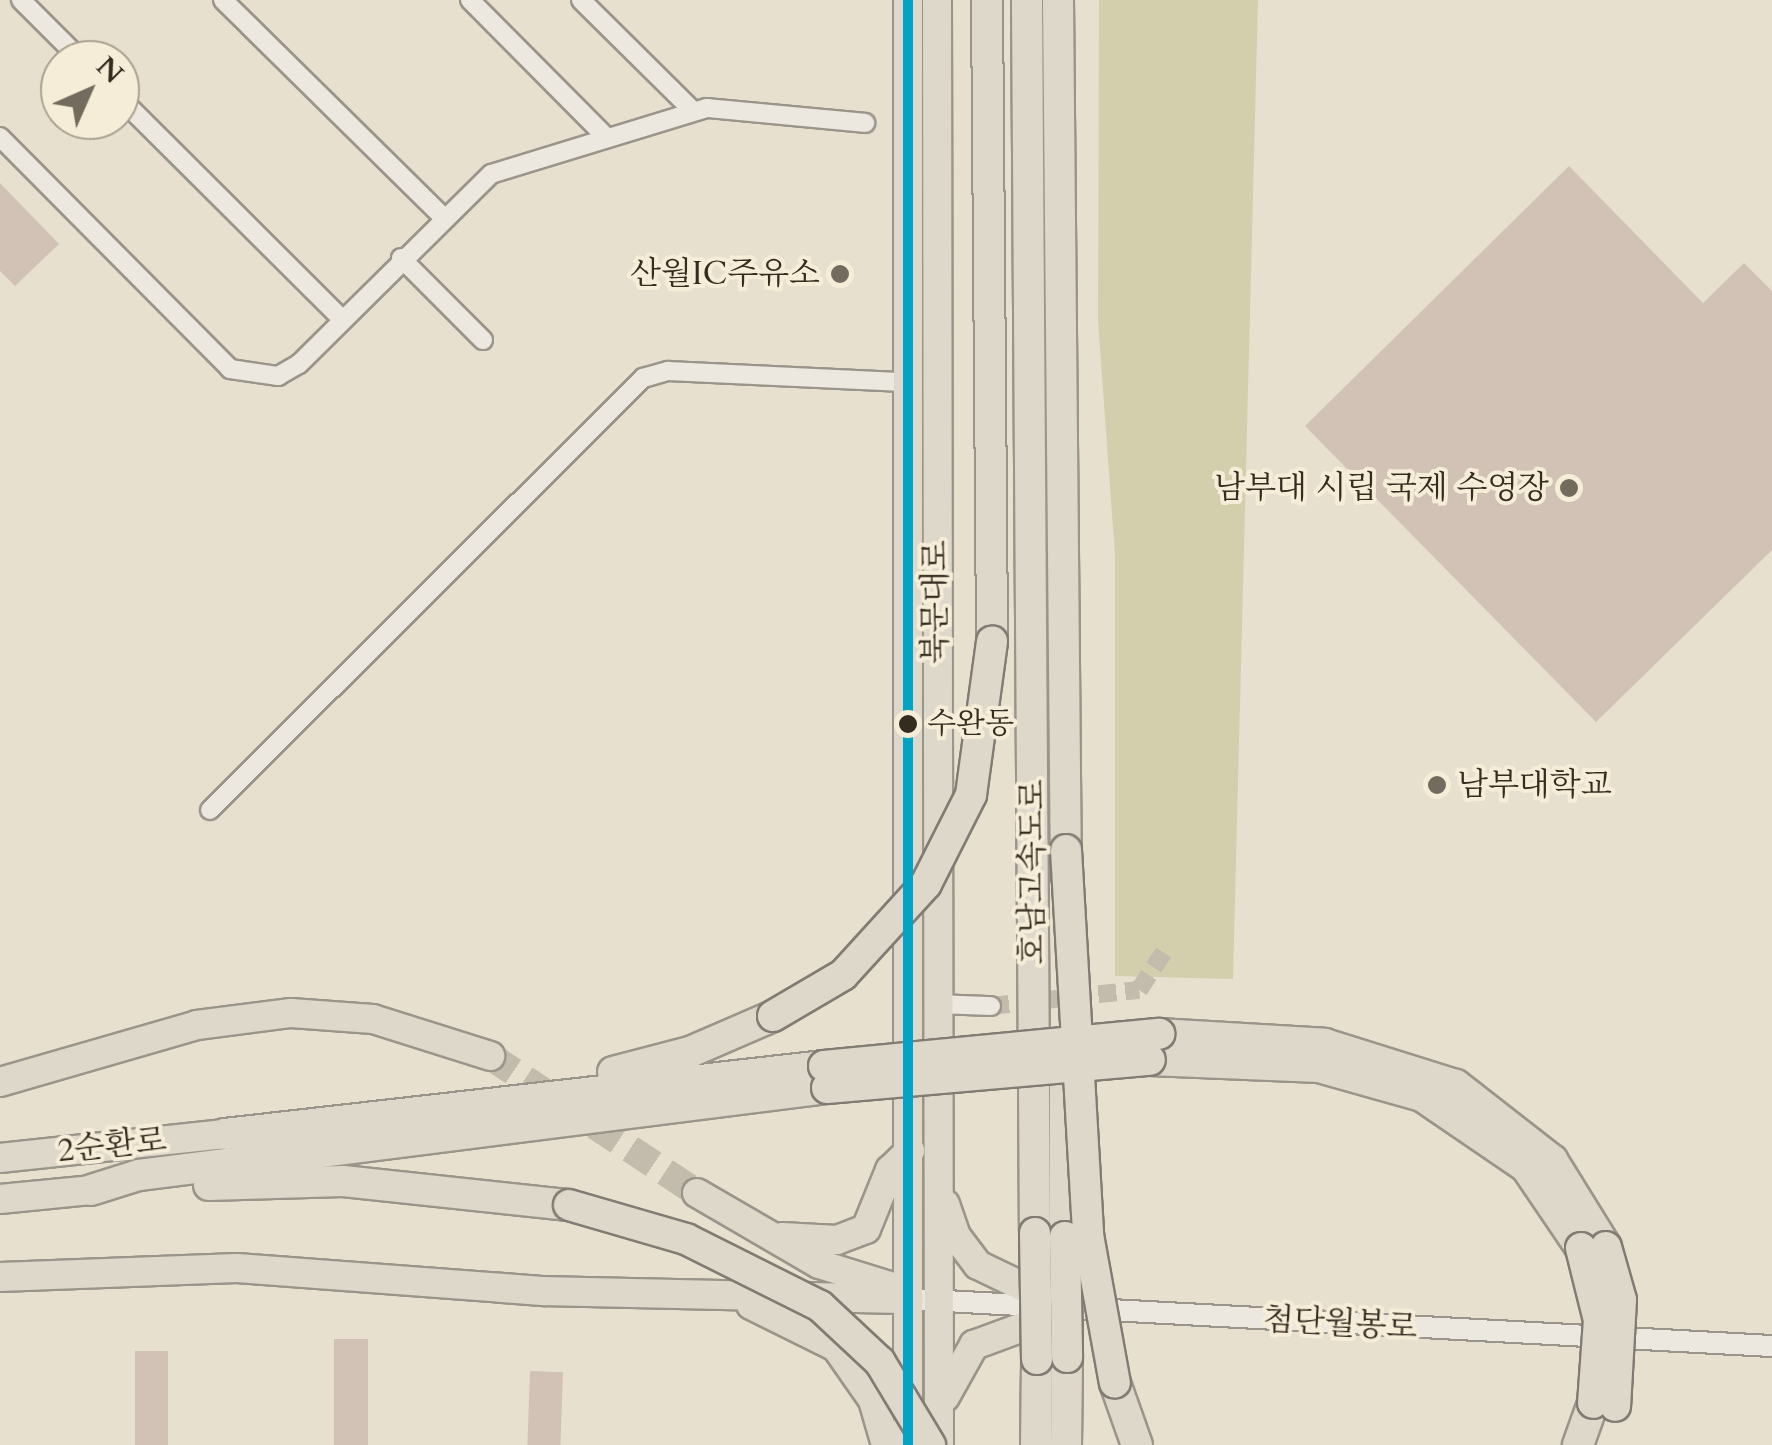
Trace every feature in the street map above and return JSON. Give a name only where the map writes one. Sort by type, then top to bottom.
[{"type":"highway","points":[[225,1134],[646,1066],[774,1016],[842,975],[926,884],[971,796],[992,641],[988,0]]},
{"type":"highway","name":"호남고속도로","points":[[1027,0],[1052,1358],[1066,1445]]},
{"type":"highway","name":"호남고속도로","points":[[1050,1235],[1066,850],[1058,0]]},
{"type":"highway","points":[[1066,850],[1088,1236],[1116,1383],[1137,1445]]},
{"type":"highway","points":[[225,1134],[825,1077],[1241,1059],[1320,1067],[1422,1096],[1502,1146],[1572,1230],[1599,1320],[1602,1445]]},
{"type":"highway","points":[[91,1190],[139,1175],[825,1077]]},
{"type":"highway","points":[[91,1190],[343,1182],[569,1205],[686,1239],[820,1306],[880,1362],[936,1441]]},
{"type":"highway","name":"호남고속도로","points":[[1036,1445],[1052,1358]]},
{"type":"highway","points":[[1578,1445],[1604,1405]]},
{"type":"main road","name":"북문대로","points":[[908,0],[904,382],[910,1152],[908,1445]]},
{"type":"main road","name":"북문대로","points":[[936,1441],[937,0]]},
{"type":"main road","points":[[0,1082],[197,1025],[291,1013],[372,1019],[490,1056]]},
{"type":"main road","name":"2순환로","points":[[0,1158],[225,1134]]},
{"type":"main road","points":[[770,1235],[814,1242],[866,1229],[890,1170],[910,1152]]},
{"type":"main road","points":[[938,1167],[956,1236],[978,1265],[1013,1287],[1080,1310]]},
{"type":"main road","name":"2순환로","points":[[0,1200],[91,1190]]},
{"type":"main road","points":[[697,1192],[850,1277],[889,1282],[909,1298]]},
{"type":"main road","points":[[0,1277],[237,1268],[700,1297],[909,1298]]},
{"type":"main road","points":[[700,1297],[768,1310],[836,1347],[873,1400],[886,1445]]},
{"type":"main road","points":[[936,1441],[948,1383],[974,1345],[1033,1319],[1080,1310]]},
{"type":"street","points":[[21,0],[61,40]]},
{"type":"street","points":[[223,0],[442,216]]},
{"type":"street","points":[[470,0],[606,137]]},
{"type":"street","points":[[580,0],[693,111]]},
{"type":"street","points":[[0,137],[230,369],[278,376],[342,319],[442,216],[491,174],[693,111],[865,124]]},
{"type":"street","points":[[140,118],[342,319]]},
{"type":"street","points":[[401,258],[483,340]]},
{"type":"street","points":[[210,810],[644,378],[668,371],[904,382]]},
{"type":"street","points":[[938,1004],[991,1006]]},
{"type":"street","name":"첨단월봉로","points":[[909,1298],[1772,1346]]},
{"type":"shaded area","points":[[1099,0],[1258,0],[1233,979],[1115,976],[1115,556],[1098,321]]},
{"type":"building","name":"남부대 시립 국제 수영장","points":[[1569,166],[1703,303],[1744,263],[1772,291],[1772,550],[1596,722],[1305,426]]},
{"type":"building","points":[[0,183],[59,244],[15,286],[0,271]]},
{"type":"building","points":[[334,1339],[368,1339],[368,1445],[334,1445]]},
{"type":"building","points":[[135,1351],[168,1351],[168,1445],[135,1445]]},
{"type":"building","points":[[530,1371],[563,1372],[560,1445],[527,1445]]},
{"type":"tunnel","points":[[991,1006],[1139,990],[1164,952]]},
{"type":"tunnel","points":[[490,1056],[697,1193]]},
{"type":"transit line","points":[[908,0],[908,1445]]},
{"type":"place","name":"산월IC주유소","points":[[840,274]]},
{"type":"place","name":"남부대 시립 국제 수영장","points":[[1569,488]]},
{"type":"place","name":"수완동","points":[[908,724]]},
{"type":"place","name":"남부대학교","points":[[1437,785]]}]
